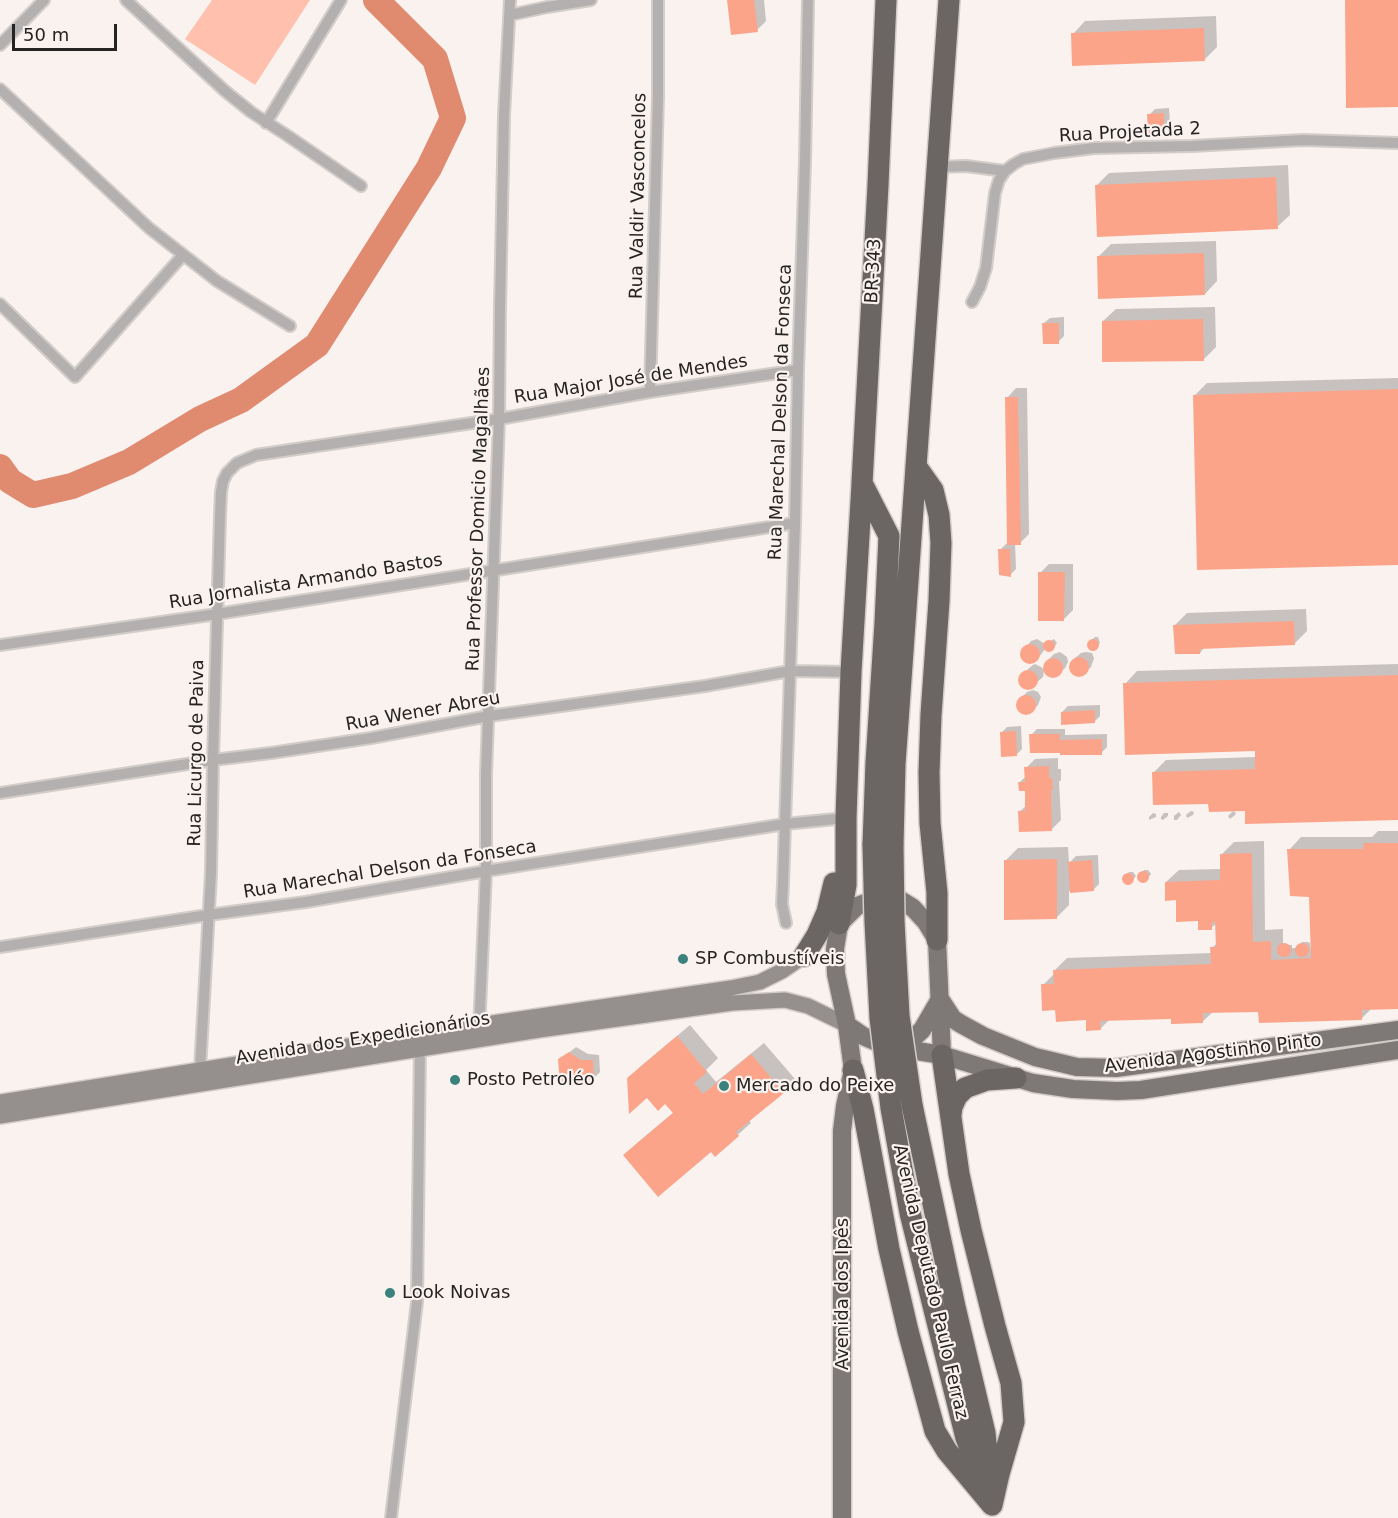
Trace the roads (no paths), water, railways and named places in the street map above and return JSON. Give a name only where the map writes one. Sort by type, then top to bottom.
[{"type":"highway","name":"BR-343","points":[[846,821],[851,672],[879,174],[886,0]]},
{"type":"highway","points":[[895,624],[916,466],[949,0]]},
{"type":"highway","points":[[916,466],[933,490],[939,515],[941,543],[929,773],[930,823],[937,893],[937,940]]},
{"type":"highway","points":[[862,483],[889,536],[895,624]]},
{"type":"highway","name":"Avenida Deputado Paulo Ferraz","points":[[895,624],[876,763],[883,845],[875,922],[880,1018],[902,1107],[910,1213],[966,1438],[994,1512]]},
{"type":"highway","points":[[839,924],[846,885],[846,821]]},
{"type":"highway","points":[[804,956],[817,935],[826,912],[846,821]]},
{"type":"highway","points":[[942,1055],[950,1119],[970,1230],[1011,1383],[1014,1422],[999,1474],[994,1512]]},
{"type":"highway","points":[[853,1070],[863,1108],[905,1319],[935,1431],[994,1512]]},
{"type":"highway","points":[[950,1119],[957,1096],[965,1088],[987,1080],[1016,1078]]},
{"type":"main road","points":[[732,995],[782,971],[821,944],[857,906],[880,898],[897,898],[913,908],[926,922],[937,940],[942,1055]]},
{"type":"main road","points":[[839,924],[835,949],[836,974],[847,1025],[853,1070]]},
{"type":"main road","points":[[732,995],[785,1000],[808,1006],[847,1025],[863,1036],[886,1046],[899,1047],[922,1030],[940,999]]},
{"type":"main road","name":"Avenida dos Expedicionários","points":[[0,1116],[420,1042],[732,995]]},
{"type":"main road","name":"Avenida Agostinho Pinto","points":[[940,999],[953,1019],[983,1036],[1035,1057],[1087,1068],[1116,1068],[1398,1030]]},
{"type":"main road","name":"Avenida dos Expedicionários","points":[[0,1102],[200,1070],[420,1042]]},
{"type":"main road","name":"Avenida Agostinho Pinto","points":[[899,1047],[942,1055],[1033,1083],[1073,1089],[1117,1091],[1141,1090],[1398,1050]]},
{"type":"main road","name":"Avenida dos Ipês","points":[[842,1518],[842,1131],[853,1070]]},
{"type":"street","points":[[0,45],[44,0]]},
{"type":"street","points":[[126,0],[225,91],[266,123],[361,186]]},
{"type":"street","points":[[266,123],[341,0]]},
{"type":"street","name":"Rua Professor Domicio Magalhães","points":[[479,1033],[486,871],[486,774],[500,419],[504,115],[510,0]]},
{"type":"street","points":[[510,15],[591,0]]},
{"type":"street","name":"Rua Valdir Vasconcelos","points":[[650,392],[658,96],[658,0]]},
{"type":"street","name":"Rua Marechal Delson da Fonseca","points":[[786,923],[782,904],[795,523],[808,0]]},
{"type":"street","points":[[0,89],[149,228],[217,281],[290,326]]},
{"type":"street","name":"Rua Projetada 2","points":[[1005,171],[1023,159],[1094,148],[1303,140],[1398,142]]},
{"type":"street","points":[[938,167],[966,166],[1005,171],[999,180],[996,193],[986,268],[972,302]]},
{"type":"street","points":[[0,304],[75,376],[183,255]]},
{"type":"street","name":"Rua Major José de Mendes","points":[[256,455],[500,419],[650,392],[798,370]]},
{"type":"street","name":"Rua Licurgo de Paiva","points":[[200,1070],[211,873],[221,492],[227,473],[237,463],[256,455]]},
{"type":"street","name":"Rua Jornalista Armando Bastos","points":[[0,645],[217,614],[795,523]]},
{"type":"street","name":"Rua Wener Abreu","points":[[0,793],[371,738],[489,716],[705,686],[790,671],[851,672]]},
{"type":"street","name":"Rua Marechal Delson da Fonseca","points":[[0,947],[306,902],[785,824],[846,821]]},
{"type":"street","points":[[391,1518],[417,1302],[420,1042]]},
{"type":"waterway","points":[[0,467],[10,481],[33,495],[72,486],[129,462],[200,419],[241,400],[317,345],[429,168],[453,118],[435,59],[376,0]]},
{"type":"place","name":"SP Combustíveis","points":[[683,959]]},
{"type":"place","name":"Posto Petroléo","points":[[455,1080]]},
{"type":"place","name":"Mercado do Peixe","points":[[724,1086]]},
{"type":"place","name":"Look Noivas","points":[[390,1293]]}]
